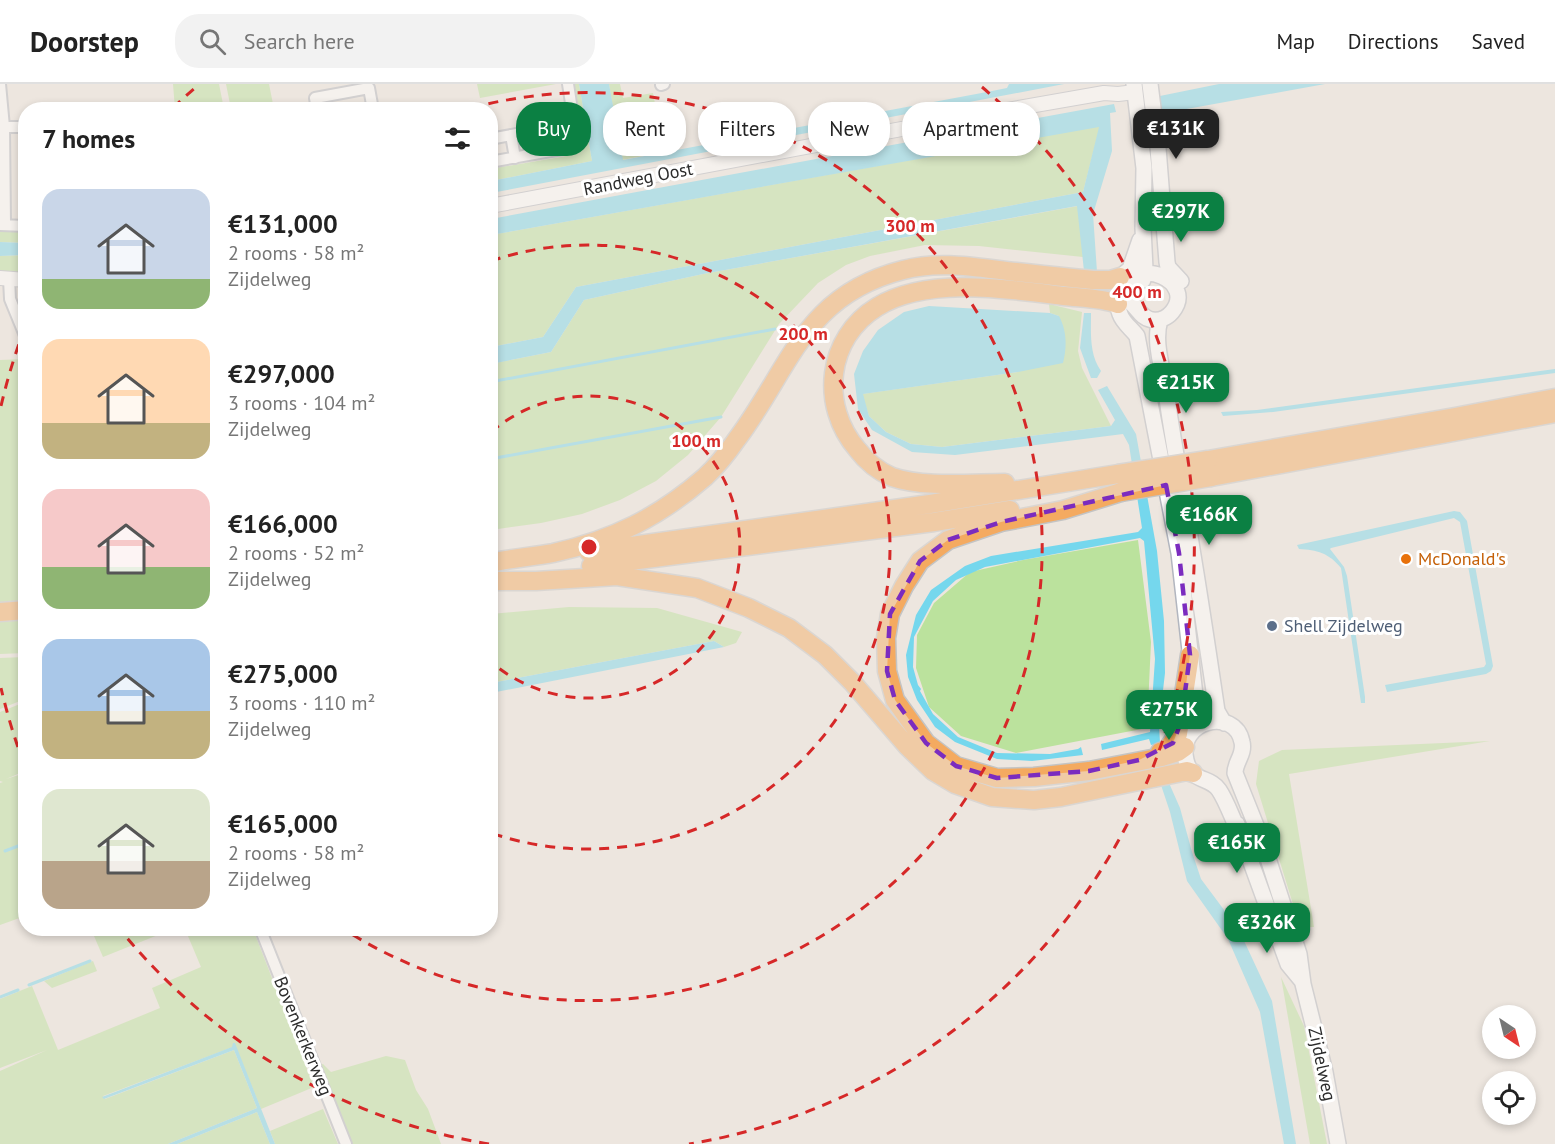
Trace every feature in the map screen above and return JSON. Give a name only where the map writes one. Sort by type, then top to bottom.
[{"type":"highway","points":[[498,563],[596,542],[637,525],[671,503],[707,475],[729,449],[749,423],[803,335],[836,302],[858,287],[893,273],[928,266],[977,267],[1110,280],[1126,292]]},
{"type":"highway","points":[[1061,483],[933,484],[892,477],[867,462],[847,437],[838,420],[832,392],[835,366],[845,340],[861,320],[875,308],[891,300],[924,291],[959,288],[1046,294],[1126,292]]},
{"type":"highway","points":[[1191,762],[1178,752],[1089,771],[1034,777],[997,778],[956,766],[926,743],[914,728],[895,700],[887,671],[886,638],[890,614],[920,561],[948,540],[1001,522],[1063,510],[1209,469],[1555,398]]},
{"type":"highway","points":[[498,563],[920,506],[1118,474],[1209,469],[1555,413]]},
{"type":"highway","points":[[498,578],[934,522],[1121,492]]},
{"type":"highway","points":[[498,579],[536,581],[617,576],[697,588],[749,608],[789,628],[825,655],[852,682],[907,746],[933,771],[955,784],[992,797],[1034,800],[1061,797],[1129,782],[1151,772],[1191,762]]},
{"type":"highway","points":[[0,612],[18,611]]},
{"type":"highway","points":[[0,622],[18,621]]},
{"type":"highway","points":[[1139,760],[1167,750],[1178,734],[1190,656]]},
{"type":"main road","points":[[1126,292],[1143,228],[1144,168],[1132,89]]},
{"type":"main road","points":[[1143,228],[1130,269],[1124,321],[1137,329],[1162,325],[1180,317],[1182,300],[1160,264],[1163,228],[1160,168],[1150,90]]},
{"type":"main road","points":[[1126,292],[1155,274],[1168,274]]},
{"type":"main road","points":[[1126,292],[1145,318],[1162,325]]},
{"type":"main road","points":[[1162,325],[1160,359],[1217,711],[1227,719],[1243,724],[1252,751],[1248,761],[1239,770],[1214,779],[1198,778],[1191,762],[1191,733],[1201,725],[1227,719]]},
{"type":"main road","points":[[1137,329],[1146,390],[1179,553],[1198,722],[1204,730],[1198,738],[1191,762]]},
{"type":"main road","name":"Zijdelweg","points":[[1239,770],[1299,954],[1303,984],[1325,1072],[1338,1144]]},
{"type":"main road","name":"Zijdelweg","points":[[1214,779],[1225,787],[1239,832],[1288,964],[1303,984]]},
{"type":"street","points":[[0,84],[2,225],[18,226]]},
{"type":"street","points":[[498,161],[562,149],[572,140],[575,129],[567,84]]},
{"type":"street","points":[[316,102],[315,98],[369,88],[372,102]]},
{"type":"street","name":"Randweg Oost","points":[[498,205],[1104,93],[1118,94],[1132,89]]},
{"type":"street","points":[[2,127],[18,127]]},
{"type":"street","points":[[498,137],[516,134]]},
{"type":"street","points":[[511,135],[515,158]]},
{"type":"street","points":[[4,278],[18,318]]},
{"type":"street","name":"Bovenkerkerweg","points":[[263,936],[346,1144]]},
{"type":"highlighted area","points":[[1166,485],[1179,553],[1190,655],[1181,722],[1173,743],[1139,760],[1089,771],[997,778],[956,766],[926,743],[895,700],[887,671],[890,614],[920,561],[948,540],[1001,522]]},
{"type":"green space","points":[[173,84],[219,84],[223,102],[174,102]]},
{"type":"green space","points":[[226,84],[269,84],[273,102],[230,102]]},
{"type":"green space","points":[[477,84],[556,84],[480,98]]},
{"type":"green space","points":[[573,84],[579,84],[582,102],[577,102]]},
{"type":"green space","points":[[609,84],[620,84],[623,98],[653,93],[655,102],[612,102]]},
{"type":"green space","points":[[1100,126],[1083,192],[576,287],[543,337],[498,346],[498,234],[932,156],[1040,156],[1040,137]]},
{"type":"green space","points":[[591,155],[592,161],[498,180],[498,168],[567,156]]},
{"type":"green space","points":[[621,156],[643,156],[622,160]]},
{"type":"green space","points":[[1078,206],[1083,257],[979,246],[925,245],[870,256],[846,265],[818,283],[779,324],[721,417],[688,455],[656,481],[620,500],[582,514],[498,529],[498,362],[551,352],[584,300],[703,274]]},
{"type":"green space","points":[[0,229],[18,229],[18,243],[0,242]]},
{"type":"green space","points":[[18,255],[18,276],[0,274],[0,256]]},
{"type":"green space","points":[[1049,304],[1082,312],[1078,351],[1082,368],[1111,426],[942,447],[911,444],[886,432],[869,416],[862,394],[1018,372],[1059,316],[1050,313]]},
{"type":"green space","points":[[18,359],[18,653],[0,654],[0,360]]},
{"type":"green space","points":[[1138,540],[1151,642],[1147,728],[1016,753],[961,736],[929,707],[916,668],[917,635],[934,603],[970,572],[1023,560]]},
{"type":"green space","points":[[569,607],[657,608],[742,632],[736,643],[724,647],[714,641],[498,682],[498,613]]},
{"type":"green space","points":[[18,657],[18,702],[0,709],[0,658]]},
{"type":"green space","points":[[18,705],[18,774],[6,779],[18,775],[18,919],[0,925],[0,783],[3,782],[0,781],[0,712]]},
{"type":"green space","points":[[1490,741],[1289,774],[1314,927],[1300,927],[1256,784],[1259,761],[1282,750]]},
{"type":"green space","points":[[94,936],[156,936],[103,957]]},
{"type":"green space","points":[[188,936],[256,936],[314,1087],[261,1109],[234,1043],[233,1047],[103,1096],[105,1099],[234,1050],[257,1108],[168,1144],[0,1144],[0,1071],[47,1050],[0,1068],[0,999],[32,986],[58,1050],[160,1008],[152,988],[201,967]]},
{"type":"green space","points":[[93,961],[97,971],[52,988],[44,981]]},
{"type":"green space","points":[[1281,977],[1304,1026],[1327,1144],[1310,1144]]},
{"type":"green space","points":[[386,1056],[405,1060],[416,1090],[428,1109],[441,1144],[350,1144],[318,1065],[323,1064],[331,1072]]},
{"type":"green space","points":[[323,1109],[338,1144],[275,1144],[270,1131]]},
{"type":"green space","points":[[257,1112],[270,1144],[177,1144]]},
{"type":"water","points":[[579,84],[609,84],[612,102],[603,102],[603,156],[622,156],[623,160],[644,156],[686,156],[498,192],[498,180],[592,161],[591,102],[582,102]]},
{"type":"water","points":[[1009,84],[1064,84],[969,102],[933,102],[1007,88]]},
{"type":"water","points":[[1219,84],[1325,84],[1159,114],[1155,97]]},
{"type":"water","points":[[1114,104],[1116,112],[1110,113],[1112,151],[1093,214],[1097,272],[1084,271],[1077,206],[703,274],[584,300],[551,352],[498,363],[498,346],[543,337],[576,287],[1083,192],[1099,127],[1040,137],[1040,118]]},
{"type":"water","points":[[902,108],[902,115],[890,117],[890,110]]},
{"type":"water","points":[[808,125],[808,133],[796,135],[796,128]]},
{"type":"water","points":[[902,143],[902,156],[936,156],[498,234],[498,218],[832,156],[890,156],[890,145]]},
{"type":"water","points":[[698,146],[698,154],[686,156],[686,148]]},
{"type":"water","points":[[0,242],[18,243],[18,255],[0,256]]},
{"type":"water","points":[[929,306],[1050,313],[1059,316],[1066,339],[1063,363],[1018,372],[863,394],[869,416],[886,432],[911,444],[942,447],[1111,426],[1115,420],[1098,390],[1107,386],[1136,434],[1157,551],[1164,621],[1165,673],[1159,725],[1160,743],[1151,745],[1149,739],[1102,750],[1101,744],[1150,732],[1155,659],[1144,541],[1140,538],[985,567],[956,580],[933,601],[914,637],[913,667],[920,691],[933,714],[958,737],[997,753],[1050,754],[1081,747],[1083,755],[1032,761],[997,759],[955,742],[935,727],[917,700],[908,677],[906,655],[916,615],[931,590],[965,566],[991,556],[1138,532],[1142,528],[1129,445],[1123,434],[955,455],[912,452],[872,430],[858,409],[854,374],[863,351],[878,330],[904,312]]},
{"type":"water","points":[[1084,313],[1091,313],[1094,358],[1101,371],[1097,378],[1091,378],[1080,348]]},
{"type":"water","points":[[1555,369],[1555,373],[1273,412],[1223,416],[1221,412],[1257,410]]},
{"type":"water","points":[[1454,511],[1460,512],[1467,521],[1493,666],[1491,671],[1486,674],[1387,692],[1385,685],[1484,667],[1486,664],[1460,522],[1454,518],[1331,548],[1344,567],[1347,576],[1365,697],[1365,703],[1361,703],[1341,568],[1327,556],[1317,551],[1299,549],[1297,545]]},
{"type":"water","points":[[714,641],[724,647],[498,692],[498,682]]},
{"type":"water","points":[[1169,783],[1180,808],[1201,879],[1239,930],[1272,1001],[1296,1144],[1284,1144],[1260,1012],[1228,939],[1187,881],[1161,785]]},
{"type":"water","points":[[235,1043],[275,1144],[270,1144],[257,1112],[177,1144],[168,1144],[257,1108],[234,1050],[104,1099],[102,1097],[232,1047]]},
{"type":"waterway","points":[[498,381],[775,329]]},
{"type":"waterway","points":[[498,458],[721,417]]},
{"type":"waterway","points":[[5,851],[18,846]]},
{"type":"waterway","points":[[29,985],[90,961]]},
{"type":"waterway","points":[[0,997],[18,990]]},
{"type":"place","name":"McDonald's","points":[[1406,559]]},
{"type":"place","name":"Shell Zijdelweg","points":[[1272,626]]}]
